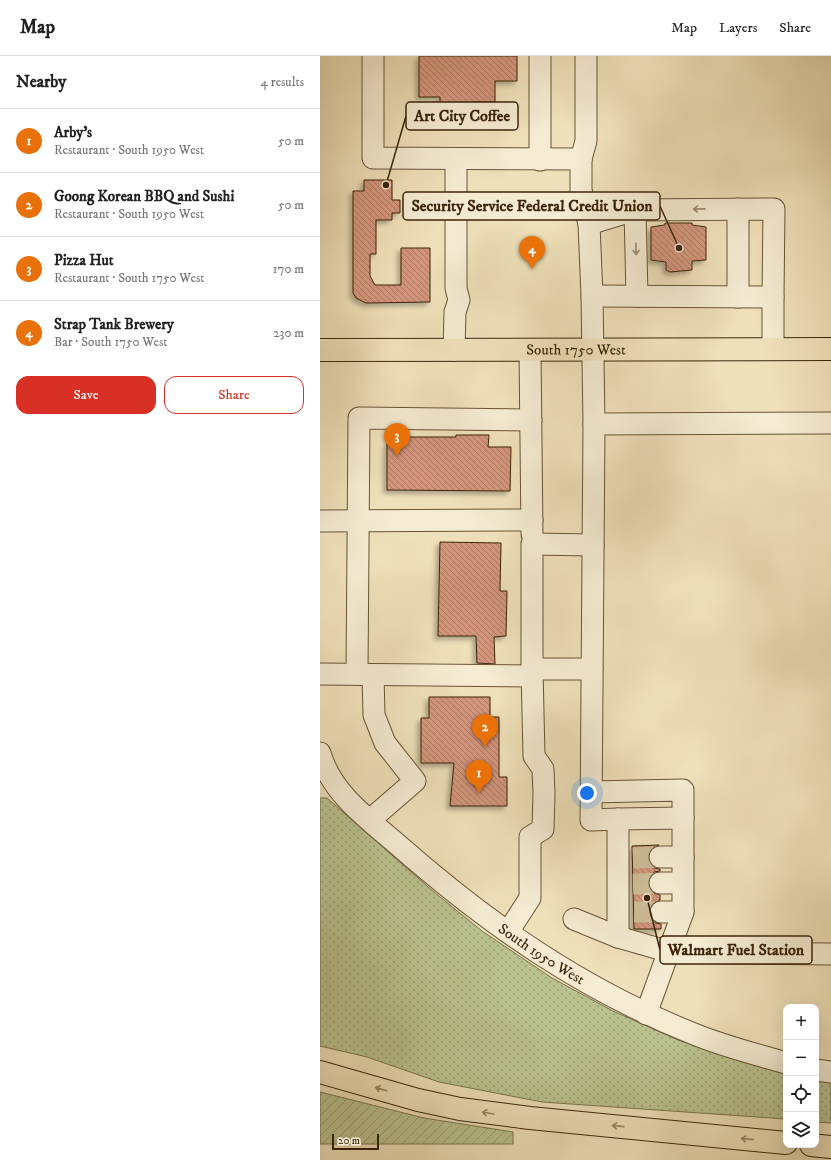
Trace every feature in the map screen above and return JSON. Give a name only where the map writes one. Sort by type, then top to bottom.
[{"type":"main road","name":"South 1750 West","points":[[320,350],[831,349]]},
{"type":"main road","points":[[320,1072],[418,1100],[488,1113],[783,1143]]},
{"type":"main road","points":[[819,1146],[831,1147]]},
{"type":"street","points":[[373,56],[373,158],[581,159]]},
{"type":"street","points":[[540,56],[540,160]]},
{"type":"street","points":[[586,56],[586,141],[581,159],[581,190],[589,224],[593,350],[594,424],[591,820],[683,818]]},
{"type":"street","points":[[454,350],[456,312],[459,300],[456,288],[456,159]]},
{"type":"street","points":[[738,209],[738,297]]},
{"type":"street","points":[[589,224],[636,210],[774,209],[773,349]]},
{"type":"street","points":[[636,210],[637,296]]},
{"type":"street","points":[[592,296],[773,297]]},
{"type":"street","points":[[508,932],[530,898],[530,837],[543,829],[543,769],[534,756],[530,350]]},
{"type":"street","points":[[370,820],[415,782],[384,742],[374,715],[365,674],[358,521],[359,418],[531,420]]},
{"type":"street","points":[[594,424],[831,423]]},
{"type":"street","points":[[320,522],[532,520]]},
{"type":"street","points":[[532,544],[593,545]]},
{"type":"street","points":[[320,674],[532,672],[592,669]]},
{"type":"street","name":"South 1950 West","points":[[320,754],[329,782],[370,820],[414,858],[532,950],[586,983],[646,1014],[695,1035],[783,1062]]},
{"type":"street","points":[[591,792],[683,790],[683,912],[670,952],[646,1014]]},
{"type":"street","points":[[618,819],[625,858],[626,912],[618,937]]},
{"type":"street","points":[[660,857],[683,857]]},
{"type":"street","points":[[660,883],[682,883]]},
{"type":"street","points":[[661,912],[683,912]]},
{"type":"street","points":[[574,919],[618,937],[670,952],[831,954]]},
{"type":"street","points":[[819,1070],[831,1072]]},
{"type":"green space","points":[[320,798],[327,798],[435,893],[482,931],[552,978],[613,1011],[678,1040],[729,1057],[783,1072],[783,1119],[542,1102],[439,1082],[367,1057],[320,1046]]},
{"type":"green space","points":[[819,1081],[831,1083],[831,1123],[819,1122]]},
{"type":"green space","points":[[320,1092],[424,1118],[513,1132],[513,1144],[320,1144]]},
{"type":"building","points":[[419,56],[517,56],[517,81],[495,81],[495,102],[473,102],[473,114],[440,114],[440,97],[419,97]]},
{"type":"building","points":[[364,180],[392,180],[392,200],[400,200],[400,213],[392,213],[392,220],[376,220],[376,254],[370,254],[370,276],[375,285],[401,285],[401,248],[430,248],[430,302],[366,303],[356,298],[353,293],[353,191],[364,191]]},
{"type":"building","points":[[665,223],[692,223],[692,225],[706,227],[706,260],[692,261],[692,270],[670,272],[666,270],[666,262],[651,260],[651,227],[665,225]]},
{"type":"building","points":[[456,435],[489,435],[488,447],[511,447],[510,491],[387,490],[387,443],[405,443],[405,437],[456,437]]},
{"type":"building","points":[[440,542],[501,543],[500,591],[507,591],[506,636],[494,637],[495,664],[477,663],[476,636],[438,636]]},
{"type":"building","points":[[429,697],[490,697],[490,717],[499,717],[499,777],[507,777],[507,806],[450,806],[454,763],[421,763],[421,718],[429,718]]},
{"type":"building","points":[[659,845],[650,851],[648,857],[654,868],[660,869],[660,871],[654,872],[648,883],[649,889],[660,895],[660,900],[651,906],[649,912],[655,923],[661,924],[661,929],[634,929],[632,846]]},
{"type":"tunnel","points":[[633,858],[660,857]]},
{"type":"tunnel","points":[[633,884],[660,883]]},
{"type":"tunnel","points":[[634,912],[661,912]]},
{"type":"place","name":"Art City Coffee","points":[[386,185]]},
{"type":"place","name":"Security Service Federal Credit Union","points":[[679,248]]},
{"type":"place","name":"Strap Tank Brewery","points":[[532,269]]},
{"type":"place","name":"Pizza Hut","points":[[397,456]]},
{"type":"place","name":"Goong Korean BBQ and Sushi","points":[[485,747]]},
{"type":"place","name":"Arby's","points":[[479,793]]},
{"type":"place","name":"Walmart Fuel Station","points":[[647,898]]}]
